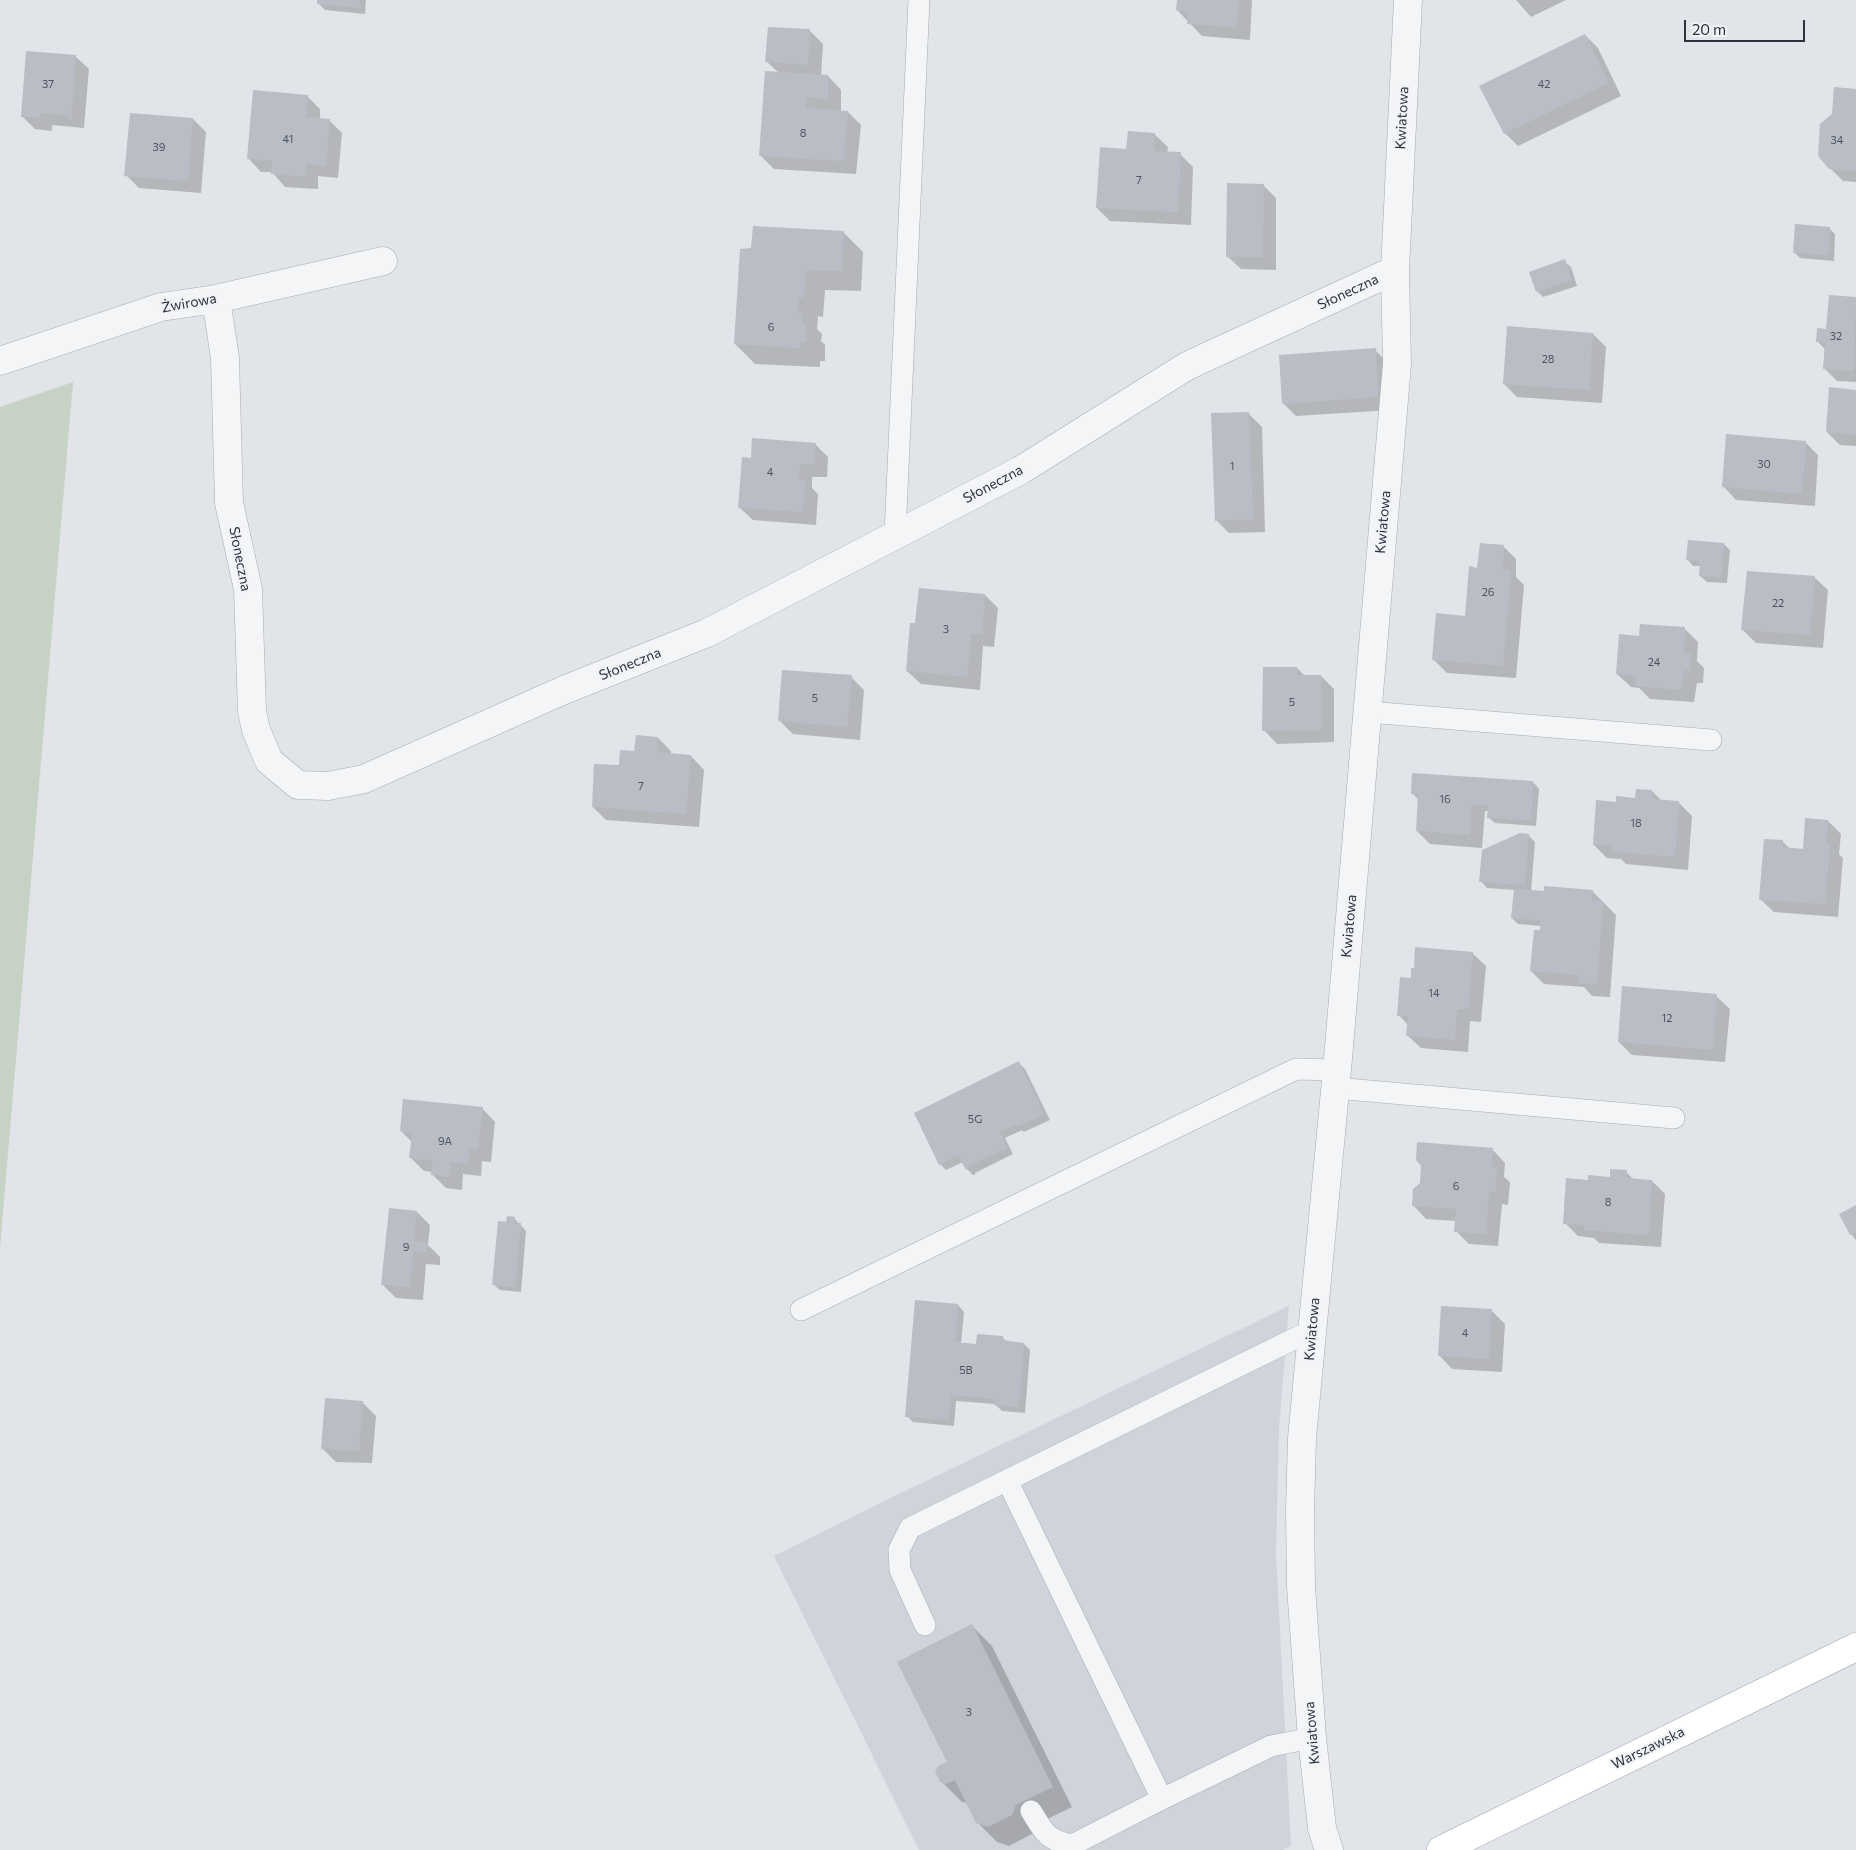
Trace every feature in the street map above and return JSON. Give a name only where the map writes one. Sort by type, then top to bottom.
[{"type":"main road","name":"Warszawska","points":[[1440,1850],[1856,1647]]},
{"type":"street","name":"Kwiatowa","points":[[1329,1850],[1322,1828],[1312,1738],[1301,1587],[1300,1511],[1302,1438],[1336,1079],[1397,364],[1395,270],[1408,0]]},
{"type":"street","name":"Żwirowa","points":[[0,361],[161,307],[216,299],[383,261]]},
{"type":"street","name":"Słoneczna","points":[[216,299],[225,358],[229,503],[248,589],[252,711],[256,730],[269,761],[298,785],[328,786],[364,779],[564,690],[707,633],[1021,470],[1187,366],[1395,270]]},
{"type":"lane","points":[[894,535],[919,0]]},
{"type":"lane","points":[[1368,712],[1711,740]]},
{"type":"lane","points":[[801,1310],[1296,1069],[1336,1079],[1674,1118]]},
{"type":"lane","points":[[925,1625],[900,1570],[899,1550],[910,1528],[1312,1330]]},
{"type":"lane","points":[[1007,1480],[1162,1799]]},
{"type":"lane","points":[[1031,1811],[1045,1834],[1057,1842],[1072,1845],[1271,1746],[1312,1738]]},
{"type":"shaded area","points":[[1289,1306],[1279,1429],[1276,1553],[1291,1846],[1283,1850],[919,1850],[774,1556]]},
{"type":"green space","points":[[73,382],[0,1248],[0,407]]},
{"type":"building","points":[[317,0],[360,0],[359,8],[317,4]]},
{"type":"building","points":[[1177,0],[1239,0],[1237,27],[1187,24],[1188,12],[1176,10]]},
{"type":"building","points":[[768,27],[810,29],[808,65],[765,62]]},
{"type":"building","points":[[1585,34],[1609,83],[1504,134],[1479,86]]},
{"type":"building","points":[[26,51],[76,55],[71,120],[69,120],[69,115],[40,113],[40,118],[21,117]]},
{"type":"building","points":[[765,71],[828,75],[828,99],[806,97],[806,108],[848,111],[843,161],[759,156]]},
{"type":"building","points":[[1834,87],[1856,89],[1856,171],[1829,169],[1818,156],[1820,124],[1832,114]]},
{"type":"building","points":[[253,90],[308,95],[306,117],[330,119],[326,166],[306,164],[305,177],[271,174],[272,161],[247,159]]},
{"type":"building","points":[[130,113],[193,118],[188,181],[124,176]]},
{"type":"building","points":[[1128,131],[1155,133],[1154,151],[1181,152],[1178,212],[1096,208],[1100,147],[1126,149]]},
{"type":"building","points":[[1227,183],[1264,184],[1263,257],[1226,257]]},
{"type":"building","points":[[1795,224],[1830,227],[1828,255],[1793,253]]},
{"type":"building","points":[[753,226],[844,231],[842,271],[806,270],[804,298],[798,297],[798,313],[802,313],[802,323],[806,324],[806,342],[801,341],[800,348],[734,344],[740,249],[751,248]]},
{"type":"building","points":[[1565,259],[1572,280],[1536,292],[1529,272]]},
{"type":"building","points":[[1829,295],[1856,297],[1854,371],[1823,369],[1825,342],[1816,342],[1817,328],[1826,329]]},
{"type":"building","points":[[1507,326],[1593,333],[1589,390],[1503,384]]},
{"type":"building","points":[[1376,348],[1378,397],[1282,404],[1279,355]]},
{"type":"building","points":[[1829,387],[1856,390],[1856,435],[1826,432]]},
{"type":"building","points":[[1249,412],[1253,519],[1215,521],[1211,413]]},
{"type":"building","points":[[1726,434],[1806,441],[1802,494],[1722,487]]},
{"type":"building","points":[[752,438],[816,443],[814,465],[800,464],[799,480],[805,480],[803,512],[738,508],[742,457],[751,458]]},
{"type":"building","points":[[1688,540],[1724,543],[1721,577],[1699,576],[1700,561],[1686,560]]},
{"type":"building","points":[[1480,543],[1504,545],[1503,569],[1511,570],[1503,666],[1432,660],[1436,613],[1465,616],[1469,566],[1477,568]]},
{"type":"building","points":[[1747,571],[1815,576],[1810,635],[1741,630]]},
{"type":"building","points":[[919,588],[985,594],[982,634],[971,634],[967,677],[906,671],[910,623],[915,623]]},
{"type":"building","points":[[1640,624],[1685,627],[1684,653],[1691,654],[1690,671],[1684,670],[1682,690],[1635,686],[1636,676],[1616,674],[1619,634],[1639,636]]},
{"type":"building","points":[[1263,667],[1297,667],[1297,675],[1321,675],[1322,730],[1262,731]]},
{"type":"building","points":[[782,670],[852,675],[847,727],[778,721]]},
{"type":"building","points":[[636,735],[658,737],[657,752],[691,755],[686,814],[592,807],[594,764],[619,765],[620,750],[634,751]]},
{"type":"building","points":[[1412,773],[1533,781],[1531,820],[1487,818],[1488,805],[1471,805],[1470,835],[1416,831],[1418,794],[1411,794]]},
{"type":"building","points":[[1636,789],[1652,790],[1652,799],[1679,801],[1675,857],[1612,852],[1612,846],[1593,845],[1596,800],[1616,802],[1616,796],[1635,798]]},
{"type":"building","points":[[1805,818],[1828,820],[1826,843],[1830,843],[1825,904],[1759,900],[1764,839],[1783,840],[1782,847],[1803,849]]},
{"type":"building","points":[[1520,833],[1529,834],[1525,885],[1479,882],[1482,850]]},
{"type":"building","points":[[1544,886],[1593,890],[1592,900],[1603,901],[1597,985],[1578,983],[1579,975],[1530,971],[1534,930],[1540,930],[1541,921],[1511,918],[1514,889],[1544,891]]},
{"type":"building","points":[[1415,947],[1473,952],[1468,1009],[1457,1009],[1455,1040],[1406,1036],[1408,1017],[1397,1016],[1400,977],[1411,978],[1411,968],[1414,968]]},
{"type":"building","points":[[1622,986],[1717,994],[1713,1050],[1618,1042]]},
{"type":"building","points":[[1019,1061],[1044,1114],[1017,1127],[1015,1125],[1000,1132],[1007,1148],[969,1166],[966,1170],[958,1155],[939,1165],[914,1113]]},
{"type":"building","points":[[403,1099],[483,1107],[478,1149],[470,1149],[468,1164],[450,1162],[449,1177],[431,1175],[433,1161],[409,1158],[412,1133],[400,1131]]},
{"type":"building","points":[[1417,1142],[1493,1148],[1491,1167],[1497,1168],[1495,1192],[1489,1191],[1486,1234],[1454,1232],[1456,1209],[1412,1206],[1413,1189],[1420,1183],[1421,1166],[1416,1160]]},
{"type":"building","points":[[1610,1169],[1627,1170],[1626,1178],[1652,1180],[1649,1235],[1584,1230],[1585,1225],[1563,1224],[1566,1178],[1588,1180],[1588,1175],[1610,1177]]},
{"type":"building","points":[[1856,1205],[1856,1232],[1850,1235],[1839,1214]]},
{"type":"building","points":[[389,1208],[417,1211],[414,1241],[428,1243],[427,1252],[413,1251],[410,1287],[381,1285]]},
{"type":"building","points":[[507,1216],[515,1217],[515,1223],[521,1223],[515,1287],[492,1285],[498,1221],[506,1222]]},
{"type":"building","points":[[915,1300],[958,1304],[955,1342],[976,1344],[977,1334],[1003,1336],[1002,1340],[1024,1343],[1019,1407],[994,1405],[995,1399],[951,1395],[949,1420],[905,1417]]},
{"type":"building","points":[[1441,1306],[1492,1309],[1489,1359],[1438,1356]]},
{"type":"building","points":[[325,1398],[363,1401],[359,1451],[321,1449]]},
{"type":"building","points":[[972,1624],[1053,1787],[1016,1805],[1012,1815],[988,1827],[976,1823],[955,1780],[946,1784],[940,1782],[935,1771],[938,1766],[947,1762],[897,1662]]}]
